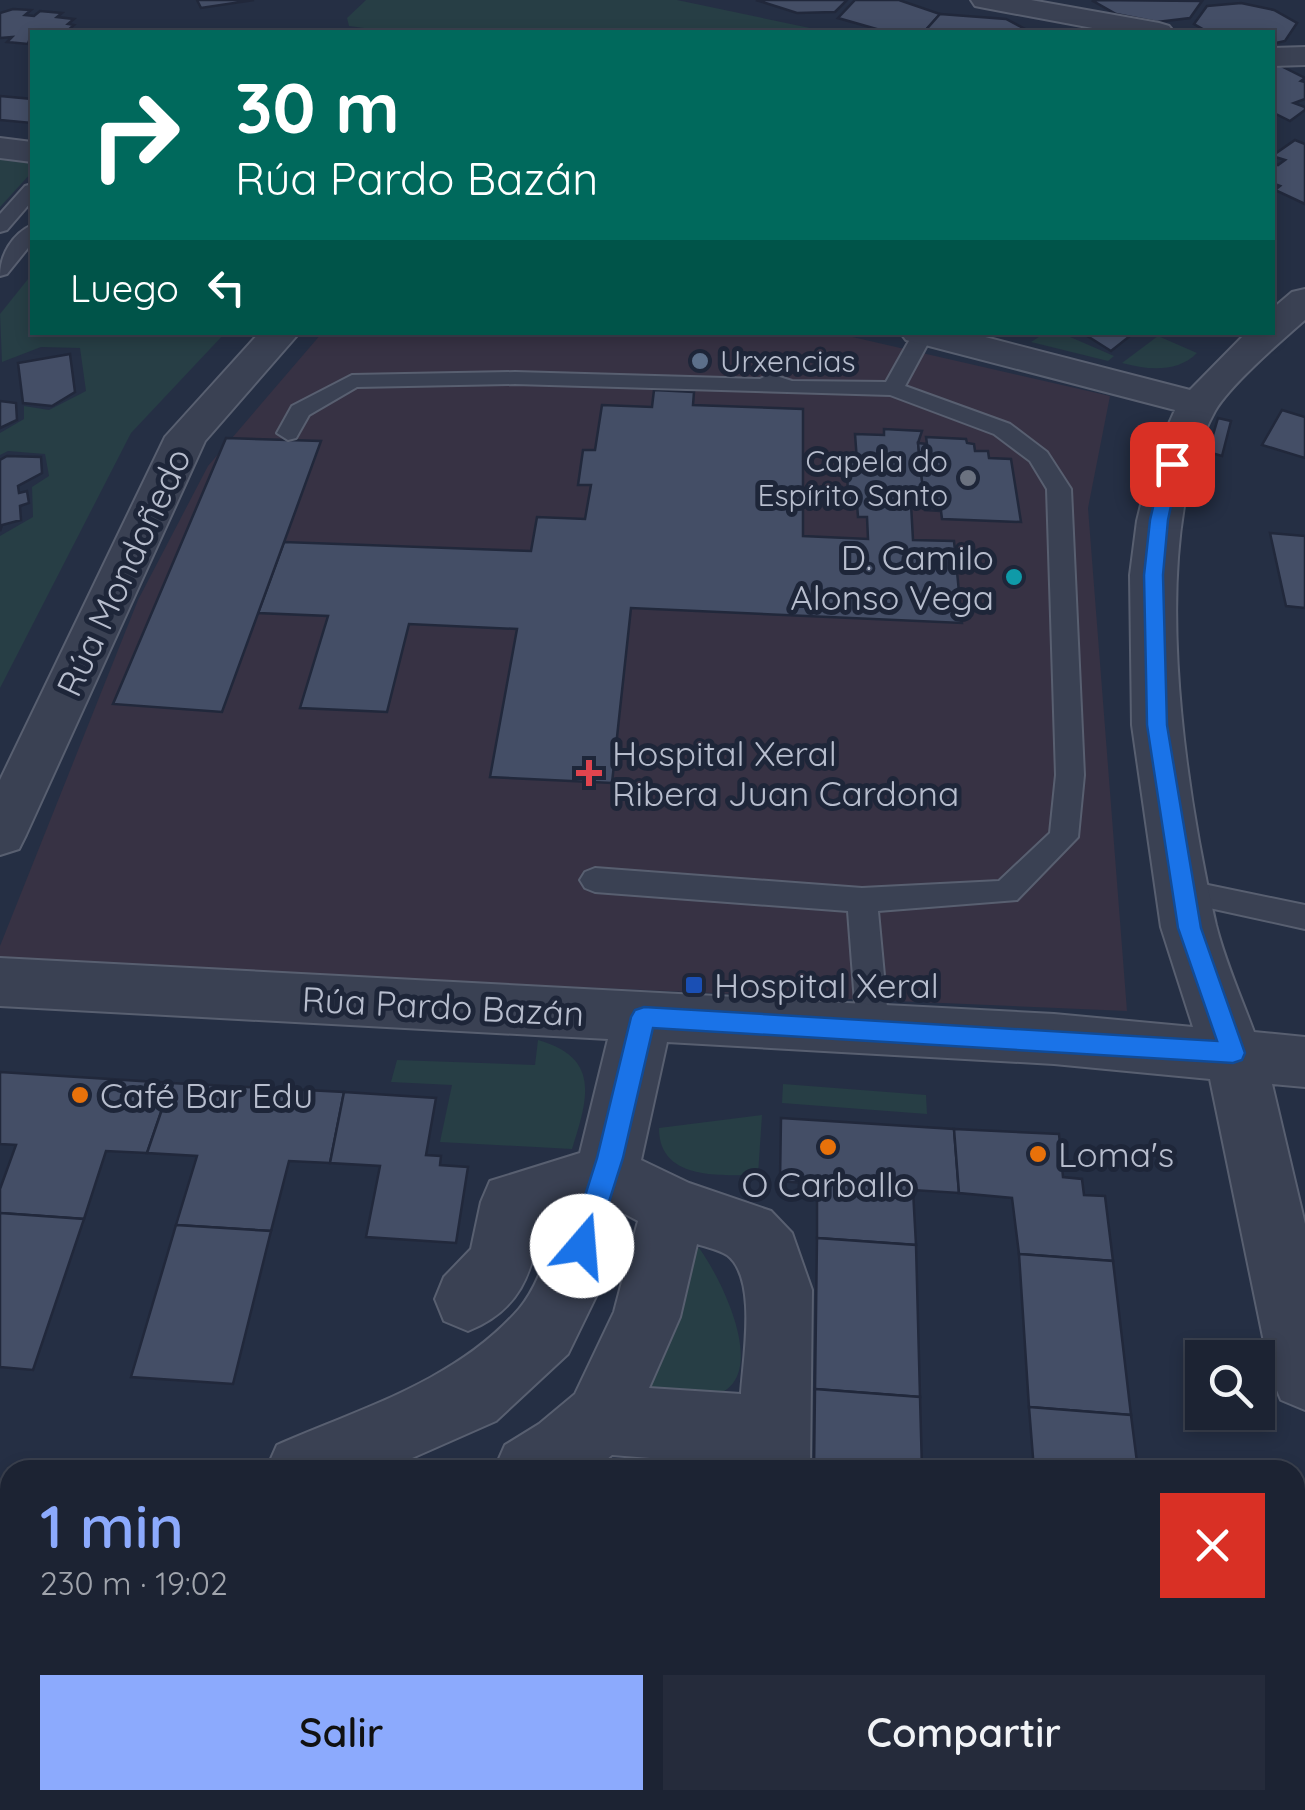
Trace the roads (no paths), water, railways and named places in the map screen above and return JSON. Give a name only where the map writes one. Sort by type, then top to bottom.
[{"type":"street","points":[[985,0],[1144,30]]},
{"type":"street","points":[[1275,57],[1305,56]]},
{"type":"street","points":[[0,148],[30,152]]},
{"type":"street","points":[[1275,327],[1305,300]]},
{"type":"street","name":"Rúa Mondoñedo","points":[[0,835],[186,437],[278,335]]},
{"type":"street","points":[[929,335],[1198,404]]},
{"type":"street","points":[[1266,335],[1198,404],[1172,464],[1159,520],[1153,575],[1157,725],[1189,928],[1233,1053],[1305,1376]]},
{"type":"street","name":"Rúa Pardo Bazán","points":[[0,982],[872,1029],[1233,1053],[1305,1062]]},
{"type":"street","points":[[325,1460],[472,1397],[544,1331],[570,1282],[606,1174],[644,1017]]},
{"type":"street","points":[[468,1299],[500,1264],[513,1202],[606,1174],[674,1207],[748,1232],[769,1255],[779,1290],[774,1451],[600,1418]]},
{"type":"street","points":[[546,1460],[600,1418],[646,1317],[674,1207]]},
{"type":"lane","points":[[0,226],[30,192]]},
{"type":"lane","points":[[0,270],[30,233]]},
{"type":"lane","points":[[894,388],[920,335]]},
{"type":"lane","points":[[762,377],[790,387]]},
{"type":"lane","points":[[288,433],[300,411],[352,382],[397,378],[701,381],[894,388],[1002,428],[1039,457],[1059,489],[1070,776],[1064,837],[1006,892],[862,900],[595,880]]},
{"type":"lane","points":[[1184,892],[1305,917]]},
{"type":"lane","points":[[862,900],[872,1029]]},
{"type":"place","name":"Urxencias","points":[[700,361]]},
{"type":"place","name":"Capela do Espírito Santo","points":[[968,478]]},
{"type":"place","name":"D. Camilo Alonso Vega","points":[[1014,577]]},
{"type":"place","name":"Hospital Xeral Ribera Juan Cardona","points":[[589,773]]},
{"type":"place","name":"Hospital Xeral","points":[[694,985]]},
{"type":"place","name":"Café Bar Edu","points":[[80,1095]]},
{"type":"place","name":"O Carballo","points":[[828,1147]]},
{"type":"place","name":"Loma's","points":[[1038,1154]]}]
